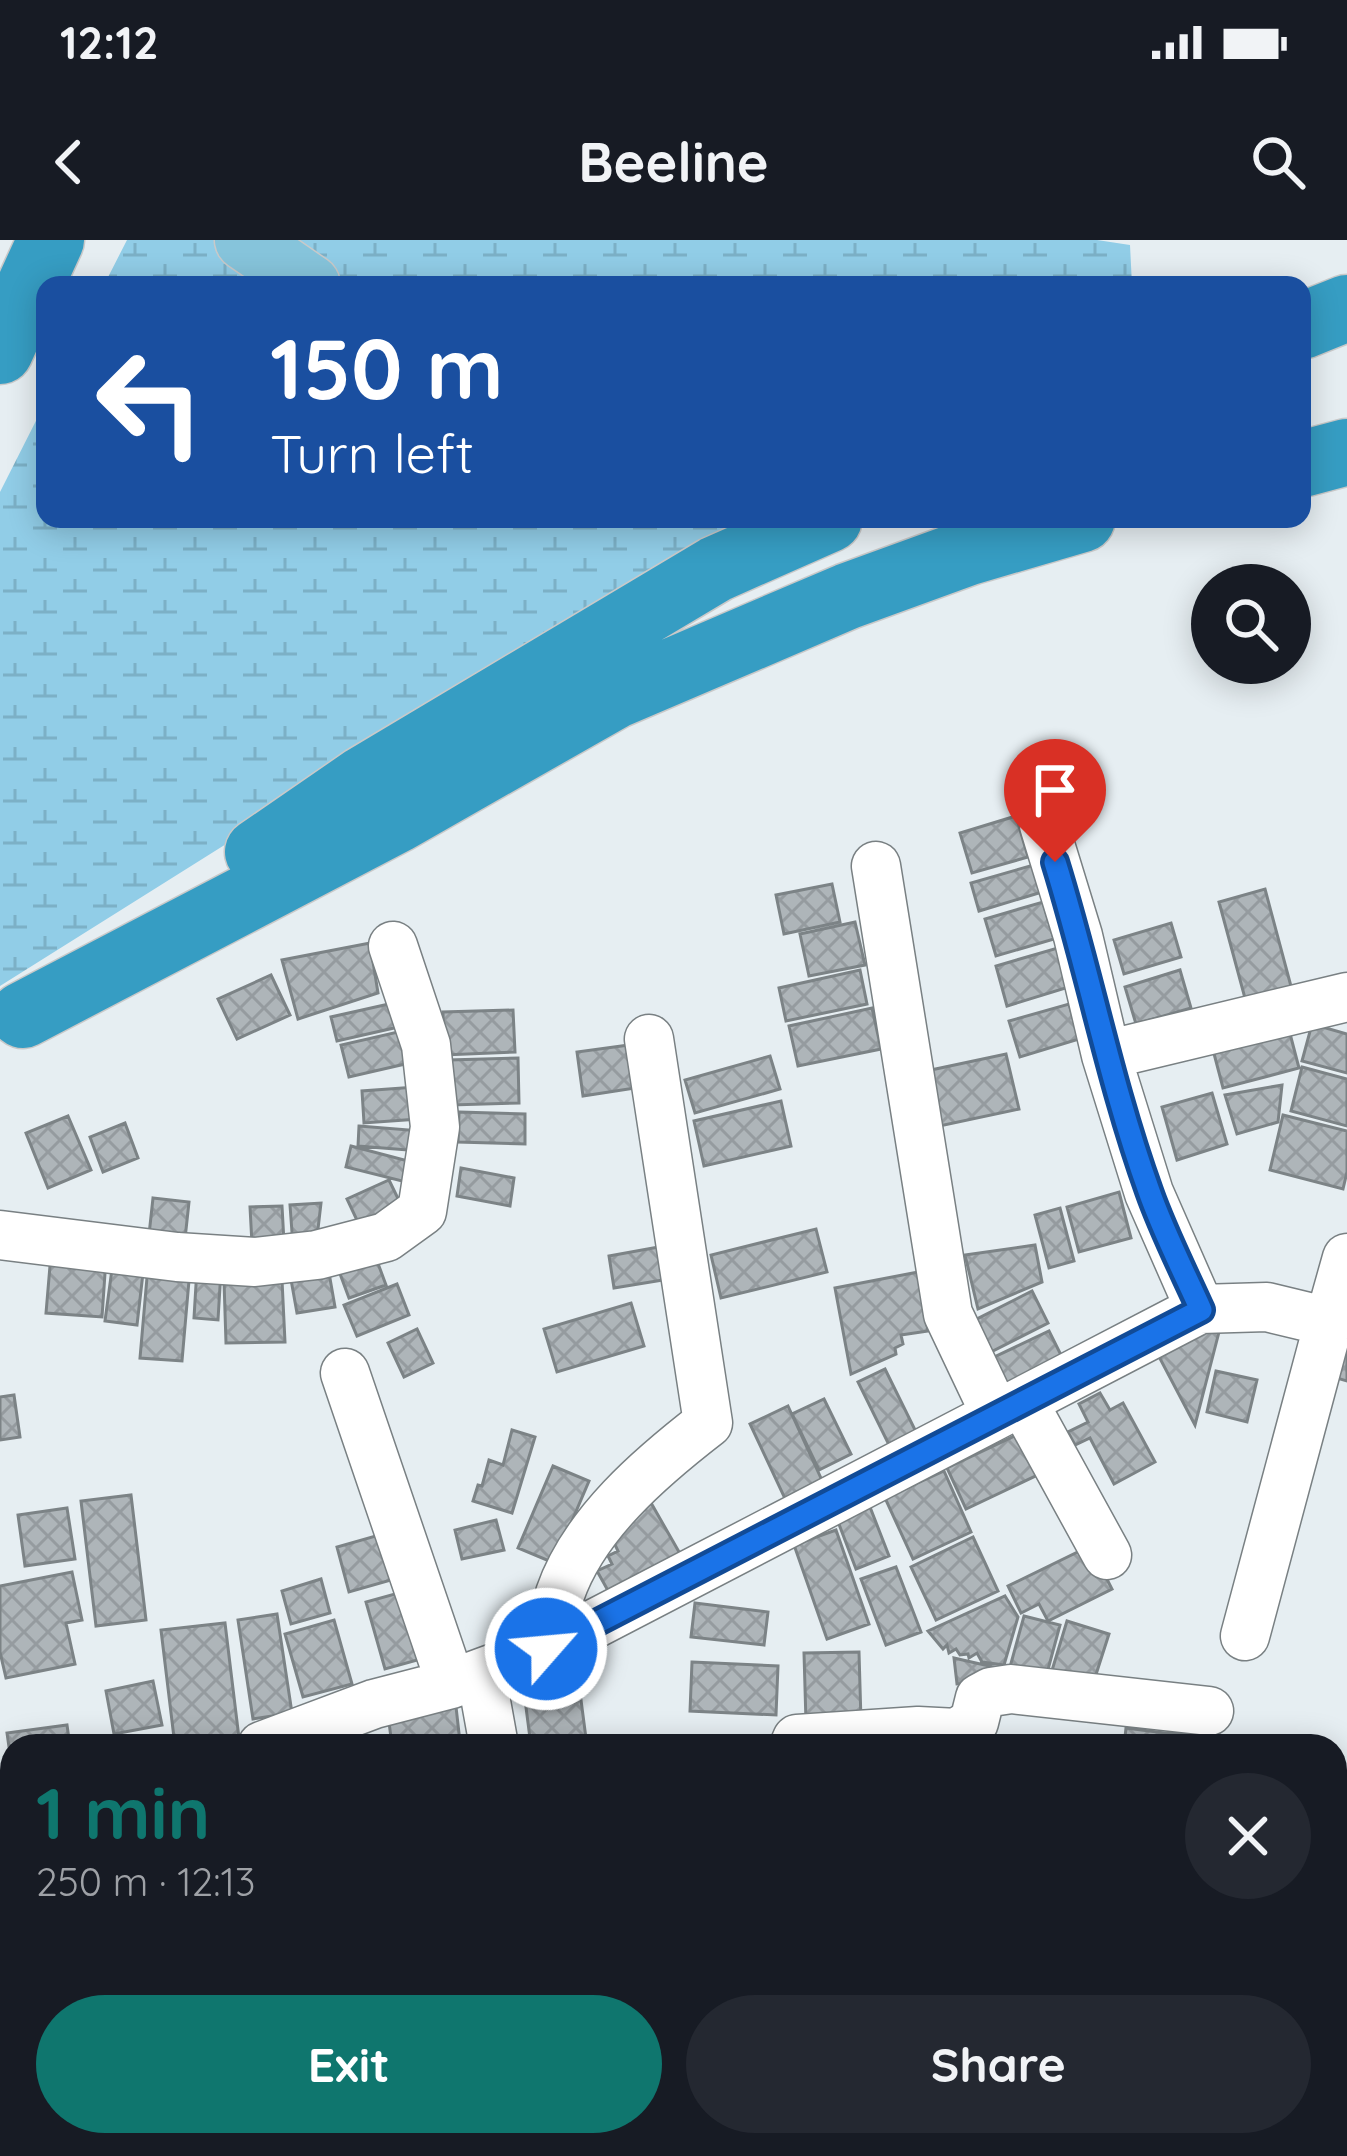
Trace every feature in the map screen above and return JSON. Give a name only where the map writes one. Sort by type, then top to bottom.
[{"type":"highway","points":[[0,351],[51,240]]},
{"type":"highway","points":[[1311,322],[1347,308]]},
{"type":"highway","points":[[1311,462],[1347,452]]},
{"type":"highway","points":[[11,1023],[364,779],[716,568],[809,528]]},
{"type":"highway","points":[[11,1023],[396,820],[614,696],[848,596],[968,551],[1050,528]]},
{"type":"main road","points":[[245,240],[297,276]]},
{"type":"street","points":[[1044,825],[1149,1193],[1201,1310]]},
{"type":"street","points":[[876,866],[948,1314],[1107,1555]]},
{"type":"street","points":[[0,1235],[255,1262],[317,1255],[386,1237],[422,1211],[435,1127],[426,1045],[393,946]]},
{"type":"street","points":[[1106,1055],[1347,997]]},
{"type":"street","points":[[546,1649],[560,1592],[607,1514],[669,1453],[708,1424],[649,1039]]},
{"type":"street","points":[[1245,1636],[1347,1258]]},
{"type":"street","points":[[294,1734],[546,1649],[1201,1310],[1267,1307],[1329,1322]]},
{"type":"street","points":[[346,1373],[489,1734]]},
{"type":"street","points":[[888,1734],[957,1733],[974,1722],[980,1698],[1011,1689],[1209,1711]]},
{"type":"green space","points":[[127,240],[218,240],[265,276],[109,276]]},
{"type":"green space","points":[[269,240],[1097,240],[1130,245],[1132,276],[329,276]]},
{"type":"green space","points":[[36,421],[36,528],[749,528],[269,817],[0,986],[0,492]]},
{"type":"building","points":[[1016,816],[1028,857],[972,873],[960,833]]},
{"type":"building","points":[[1044,862],[1052,889],[979,911],[971,883]]},
{"type":"building","points":[[832,884],[840,922],[784,934],[776,895]]},
{"type":"building","points":[[1265,889],[1292,990],[1246,1002],[1219,902]]},
{"type":"building","points":[[1043,902],[1054,939],[996,956],[985,919]]},
{"type":"building","points":[[855,922],[865,965],[809,976],[800,934]]},
{"type":"building","points":[[1171,923],[1181,957],[1124,974],[1114,940]]},
{"type":"building","points":[[370,943],[378,993],[298,1019],[282,960]]},
{"type":"building","points":[[1061,947],[1072,986],[1007,1006],[996,966]]},
{"type":"building","points":[[860,970],[867,1004],[786,1021],[779,988]]},
{"type":"building","points":[[1180,970],[1191,1008],[1136,1024],[1125,987]]},
{"type":"building","points":[[271,975],[290,1015],[237,1039],[218,999]]},
{"type":"building","points":[[402,1001],[407,1025],[337,1041],[331,1017]]},
{"type":"building","points":[[1069,1004],[1079,1039],[1020,1057],[1009,1021]]},
{"type":"building","points":[[872,1008],[881,1049],[798,1066],[789,1026]]},
{"type":"building","points":[[513,1010],[515,1052],[444,1055],[443,1012]]},
{"type":"building","points":[[1312,1024],[1347,1034],[1347,1073],[1302,1061]]},
{"type":"building","points":[[1288,1026],[1299,1068],[1223,1088],[1212,1046]]},
{"type":"building","points":[[411,1029],[418,1061],[349,1077],[341,1045]]},
{"type":"building","points":[[629,1045],[635,1088],[583,1096],[577,1052]]},
{"type":"building","points":[[1006,1054],[1019,1109],[930,1128],[917,1073]]},
{"type":"building","points":[[770,1056],[780,1089],[695,1113],[685,1080]]},
{"type":"building","points":[[518,1058],[519,1103],[451,1105],[449,1060]]},
{"type":"building","points":[[1302,1067],[1347,1079],[1347,1126],[1291,1111]]},
{"type":"building","points":[[1282,1085],[1278,1122],[1237,1134],[1225,1095]]},
{"type":"building","points":[[415,1087],[418,1119],[364,1123],[362,1091]]},
{"type":"building","points":[[1212,1093],[1227,1144],[1177,1160],[1162,1107]]},
{"type":"building","points":[[781,1101],[791,1146],[704,1166],[694,1121]]},
{"type":"building","points":[[459,1112],[525,1114],[525,1144],[458,1142]]},
{"type":"building","points":[[1283,1115],[1347,1131],[1343,1189],[1270,1170]]},
{"type":"building","points":[[68,1116],[91,1170],[48,1188],[26,1133]]},
{"type":"building","points":[[125,1123],[138,1158],[103,1172],[90,1137]]},
{"type":"building","points":[[359,1126],[422,1131],[420,1151],[358,1146]]},
{"type":"building","points":[[351,1146],[412,1162],[406,1182],[346,1167]]},
{"type":"building","points":[[461,1168],[514,1178],[510,1206],[457,1196]]},
{"type":"building","points":[[389,1180],[405,1213],[363,1233],[347,1199]]},
{"type":"building","points":[[1119,1192],[1131,1238],[1079,1252],[1067,1207]]},
{"type":"building","points":[[153,1198],[189,1202],[184,1248],[148,1244]]},
{"type":"building","points":[[321,1203],[318,1229],[293,1246],[290,1205]]},
{"type":"building","points":[[282,1206],[284,1242],[252,1244],[250,1207]]},
{"type":"building","points":[[1060,1208],[1074,1261],[1049,1268],[1035,1215]]},
{"type":"building","points":[[816,1229],[827,1272],[721,1298],[711,1255]]},
{"type":"building","points":[[1035,1245],[1042,1282],[978,1309],[965,1255]]},
{"type":"building","points":[[664,1246],[669,1279],[614,1288],[609,1256]]},
{"type":"building","points":[[373,1250],[386,1285],[349,1298],[336,1263]]},
{"type":"building","points":[[51,1254],[106,1259],[102,1317],[46,1313]]},
{"type":"building","points":[[148,1266],[190,1269],[182,1361],[140,1358]]},
{"type":"building","points":[[328,1267],[335,1307],[297,1313],[290,1274]]},
{"type":"building","points":[[197,1268],[221,1270],[218,1320],[194,1318]]},
{"type":"building","points":[[112,1269],[143,1273],[137,1325],[105,1321]]},
{"type":"building","points":[[918,1272],[928,1331],[901,1335],[903,1344],[895,1348],[896,1354],[851,1374],[835,1288]]},
{"type":"building","points":[[282,1280],[285,1342],[226,1343],[224,1281]]},
{"type":"building","points":[[397,1284],[409,1315],[357,1336],[344,1305]]},
{"type":"building","points":[[1032,1291],[1048,1323],[987,1354],[971,1322]]},
{"type":"building","points":[[631,1303],[644,1346],[557,1372],[544,1329]]},
{"type":"building","points":[[1347,1316],[1347,1381],[1330,1376]]},
{"type":"building","points":[[1213,1322],[1219,1332],[1195,1425],[1156,1351]]},
{"type":"building","points":[[417,1329],[433,1363],[404,1377],[388,1343]]},
{"type":"building","points":[[1049,1331],[1067,1367],[1005,1397],[988,1360]]},
{"type":"building","points":[[885,1369],[921,1442],[894,1455],[858,1382]]},
{"type":"building","points":[[1216,1371],[1257,1380],[1247,1422],[1207,1412]]},
{"type":"building","points":[[1100,1393],[1110,1410],[1123,1403],[1155,1462],[1114,1484],[1090,1438],[1075,1445],[1068,1432],[1088,1422],[1079,1404]]},
{"type":"building","points":[[14,1395],[20,1437],[0,1440],[0,1397]]},
{"type":"building","points":[[824,1399],[851,1454],[819,1470],[792,1414]]},
{"type":"building","points":[[788,1406],[825,1487],[788,1505],[750,1424]]},
{"type":"building","points":[[512,1430],[535,1437],[512,1513],[473,1501],[489,1460],[503,1465]]},
{"type":"building","points":[[1027,1430],[1046,1471],[966,1509],[947,1468]]},
{"type":"building","points":[[553,1466],[589,1481],[554,1563],[518,1548]]},
{"type":"building","points":[[944,1471],[971,1532],[913,1559],[885,1498]]},
{"type":"building","points":[[642,1487],[683,1559],[611,1596],[597,1571],[612,1564],[608,1556],[618,1551],[611,1536]]},
{"type":"building","points":[[131,1495],[146,1620],[96,1626],[81,1501]]},
{"type":"building","points":[[870,1507],[889,1556],[856,1569],[837,1519]]},
{"type":"building","points":[[67,1508],[75,1559],[25,1566],[18,1515]]},
{"type":"building","points":[[496,1520],[504,1550],[462,1559],[455,1530]]},
{"type":"building","points":[[836,1530],[869,1624],[827,1639],[794,1545]]},
{"type":"building","points":[[379,1535],[391,1580],[349,1592],[337,1547]]},
{"type":"building","points":[[973,1537],[998,1591],[936,1620],[911,1567]]},
{"type":"building","points":[[1090,1546],[1112,1589],[1048,1621],[1039,1604],[1021,1613],[1008,1586]]},
{"type":"building","points":[[896,1567],[921,1632],[886,1645],[861,1579]]},
{"type":"building","points":[[72,1572],[82,1620],[66,1623],[75,1664],[6,1678],[0,1652],[0,1586]]},
{"type":"building","points":[[321,1579],[330,1613],[291,1624],[282,1591]]},
{"type":"building","points":[[402,1592],[421,1659],[385,1669],[366,1602]]},
{"type":"building","points":[[1005,1596],[1018,1617],[1004,1665],[982,1662],[977,1653],[969,1658],[956,1649],[949,1653],[947,1645],[943,1649],[928,1631]]},
{"type":"building","points":[[695,1603],[768,1612],[764,1645],[691,1637]]},
{"type":"building","points":[[277,1614],[292,1713],[253,1719],[238,1620]]},
{"type":"building","points":[[1024,1616],[1060,1625],[1046,1677],[1010,1667]]},
{"type":"building","points":[[334,1620],[352,1684],[303,1697],[285,1634]]},
{"type":"building","points":[[1067,1621],[1109,1634],[1091,1690],[1050,1677]]},
{"type":"building","points":[[225,1623],[239,1734],[174,1734],[161,1630]]},
{"type":"building","points":[[859,1652],[861,1721],[806,1722],[804,1653]]},
{"type":"building","points":[[954,1658],[998,1668],[957,1684]]},
{"type":"building","points":[[692,1662],[778,1666],[776,1715],[690,1711]]},
{"type":"building","points":[[578,1677],[585,1734],[529,1734],[523,1684]]},
{"type":"building","points":[[153,1681],[162,1725],[114,1734],[106,1691]]},
{"type":"building","points":[[455,1698],[459,1734],[390,1734],[387,1706]]},
{"type":"building","points":[[67,1725],[68,1734],[7,1734]]},
{"type":"building","points":[[1126,1728],[1165,1733],[1165,1734],[1125,1734]]},
{"type":"route","points":[[546,1649],[1201,1310],[1149,1193],[1106,1055],[1055,862]]}]
